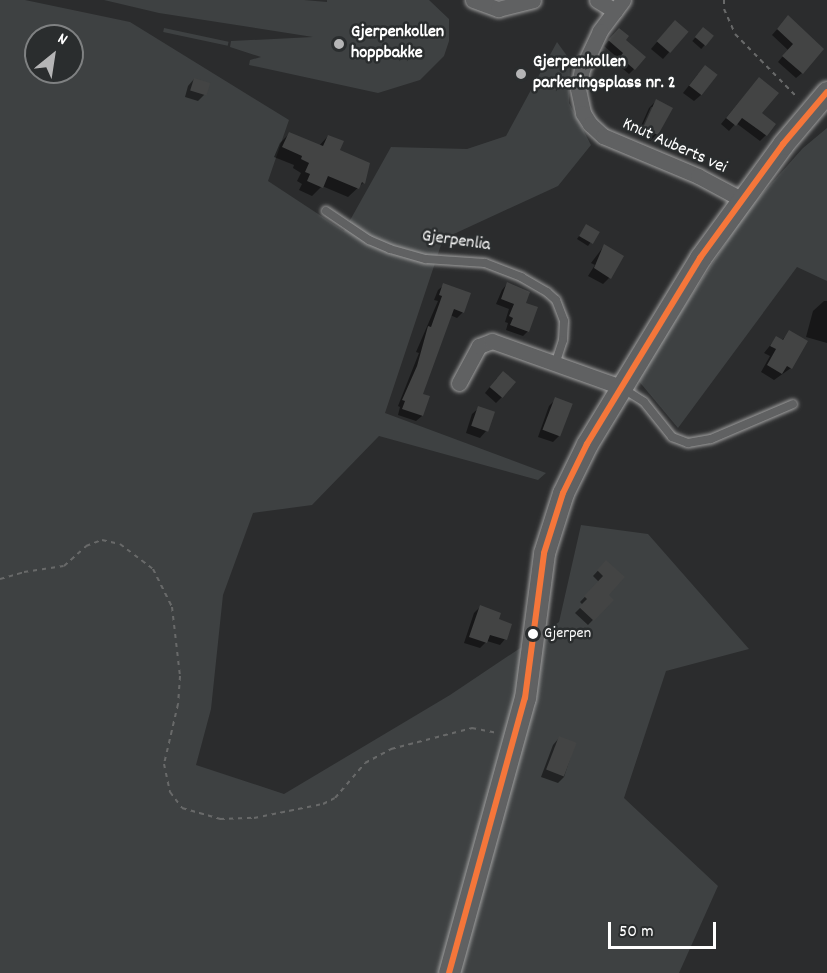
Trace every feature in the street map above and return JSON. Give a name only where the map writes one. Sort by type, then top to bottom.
[{"type":"main road","points":[[449,973],[516,736],[529,678],[544,553],[552,523],[573,470],[689,275],[741,199],[827,92]]},
{"type":"street","points":[[473,0],[498,9],[533,0]]},
{"type":"street","points":[[597,0],[619,5]]},
{"type":"street","name":"Knut Auberts vei","points":[[619,5],[591,48],[582,69],[578,88],[579,99],[590,124],[616,143],[698,176],[741,199]]},
{"type":"street","points":[[459,383],[473,354],[488,341],[556,362],[621,387]]},
{"type":"lane","name":"Gjerpenlia","points":[[326,211],[369,240],[390,249],[426,259],[485,263],[521,277],[547,292],[556,300],[564,321],[563,340],[556,362]]},
{"type":"lane","points":[[621,387],[644,402],[672,437],[688,443],[711,439],[793,404]]},
{"type":"path","points":[[724,0],[724,9],[735,34],[811,110]]},
{"type":"path","points":[[0,579],[24,572],[64,566],[86,546],[102,540],[120,544],[153,569],[172,607],[180,676],[178,704],[164,764],[170,792],[182,808],[220,819],[255,818],[323,804],[335,798],[365,763],[391,749],[472,728],[516,736]]},
{"type":"shaded area","points":[[0,0],[25,0],[130,22],[289,120],[268,181],[344,231],[391,147],[467,149],[506,136],[557,42],[570,60],[569,103],[591,145],[558,186],[443,239],[385,413],[546,473],[538,480],[379,436],[312,505],[253,513],[223,595],[211,709],[196,765],[284,794],[450,695],[559,622],[581,525],[648,534],[749,649],[666,671],[624,798],[718,886],[679,973],[0,973]]},
{"type":"shaded area","name":"Gjerpenkollen hoppbakke","points":[[104,0],[327,2],[327,0],[429,0],[449,19],[449,41],[444,56],[420,80],[378,93],[249,65],[250,60],[261,57],[230,47],[231,41],[313,37],[159,13]]},
{"type":"shaded area","points":[[164,28],[229,42],[228,46],[163,32]]},
{"type":"shaded area","points":[[827,128],[827,281],[797,267],[678,428],[637,379],[746,212],[803,148]]},
{"type":"building","points":[[788,15],[824,49],[803,74],[782,56],[793,44],[777,29]]},
{"type":"building","points":[[675,20],[689,32],[670,53],[657,41]]},
{"type":"building","points":[[703,27],[714,36],[706,46],[695,37]]},
{"type":"building","points":[[619,28],[629,36],[626,40],[646,57],[635,70],[620,57],[623,53],[608,40]]},
{"type":"building","points":[[705,65],[718,75],[702,95],[689,85]]},
{"type":"building","points":[[759,77],[779,93],[762,113],[776,124],[767,136],[742,118],[736,126],[726,118]]},
{"type":"building","points":[[194,78],[210,83],[206,95],[190,90]]},
{"type":"building","points":[[656,99],[673,108],[658,135],[643,128]]},
{"type":"building","points":[[289,132],[323,146],[328,135],[344,141],[340,150],[370,163],[365,184],[362,182],[359,189],[328,176],[323,188],[307,181],[310,174],[305,172],[309,163],[301,159],[302,156],[282,147]]},
{"type":"building","points":[[586,224],[600,232],[593,244],[579,236]]},
{"type":"building","points":[[604,244],[624,256],[611,279],[594,268]]},
{"type":"building","points":[[507,282],[530,292],[526,303],[538,307],[529,332],[510,325],[513,318],[509,316],[514,304],[501,299]]},
{"type":"building","points":[[443,283],[471,293],[464,313],[454,309],[423,394],[430,396],[423,416],[402,409],[405,401],[402,400],[417,366],[428,326],[431,327],[442,296],[439,295]]},
{"type":"building","points":[[789,330],[808,341],[792,369],[787,366],[782,374],[767,365],[776,349],[770,346],[776,336],[783,340]]},
{"type":"building","points":[[503,371],[516,382],[503,398],[490,387]]},
{"type":"building","points":[[555,397],[573,404],[560,436],[542,430]]},
{"type":"building","points":[[478,406],[495,412],[488,432],[471,426]]},
{"type":"building","points":[[606,560],[625,577],[609,595],[614,600],[594,621],[579,607],[587,599],[584,596],[603,576],[597,570]]},
{"type":"building","points":[[480,605],[501,613],[499,619],[512,624],[507,640],[490,635],[487,643],[469,637]]},
{"type":"building","points":[[559,736],[577,743],[564,776],[546,770]]},
{"type":"transit line","points":[[449,973],[525,698],[544,553],[563,493],[587,444],[700,258],[783,144],[827,92]]},
{"type":"place","name":"Gjerpenkollen hoppbakke","points":[[339,44]]},
{"type":"place","name":"Gjerpenkollen parkeringsplass nr. 2","points":[[521,74]]},
{"type":"place","name":"Gjerpen","points":[[533,634]]}]
